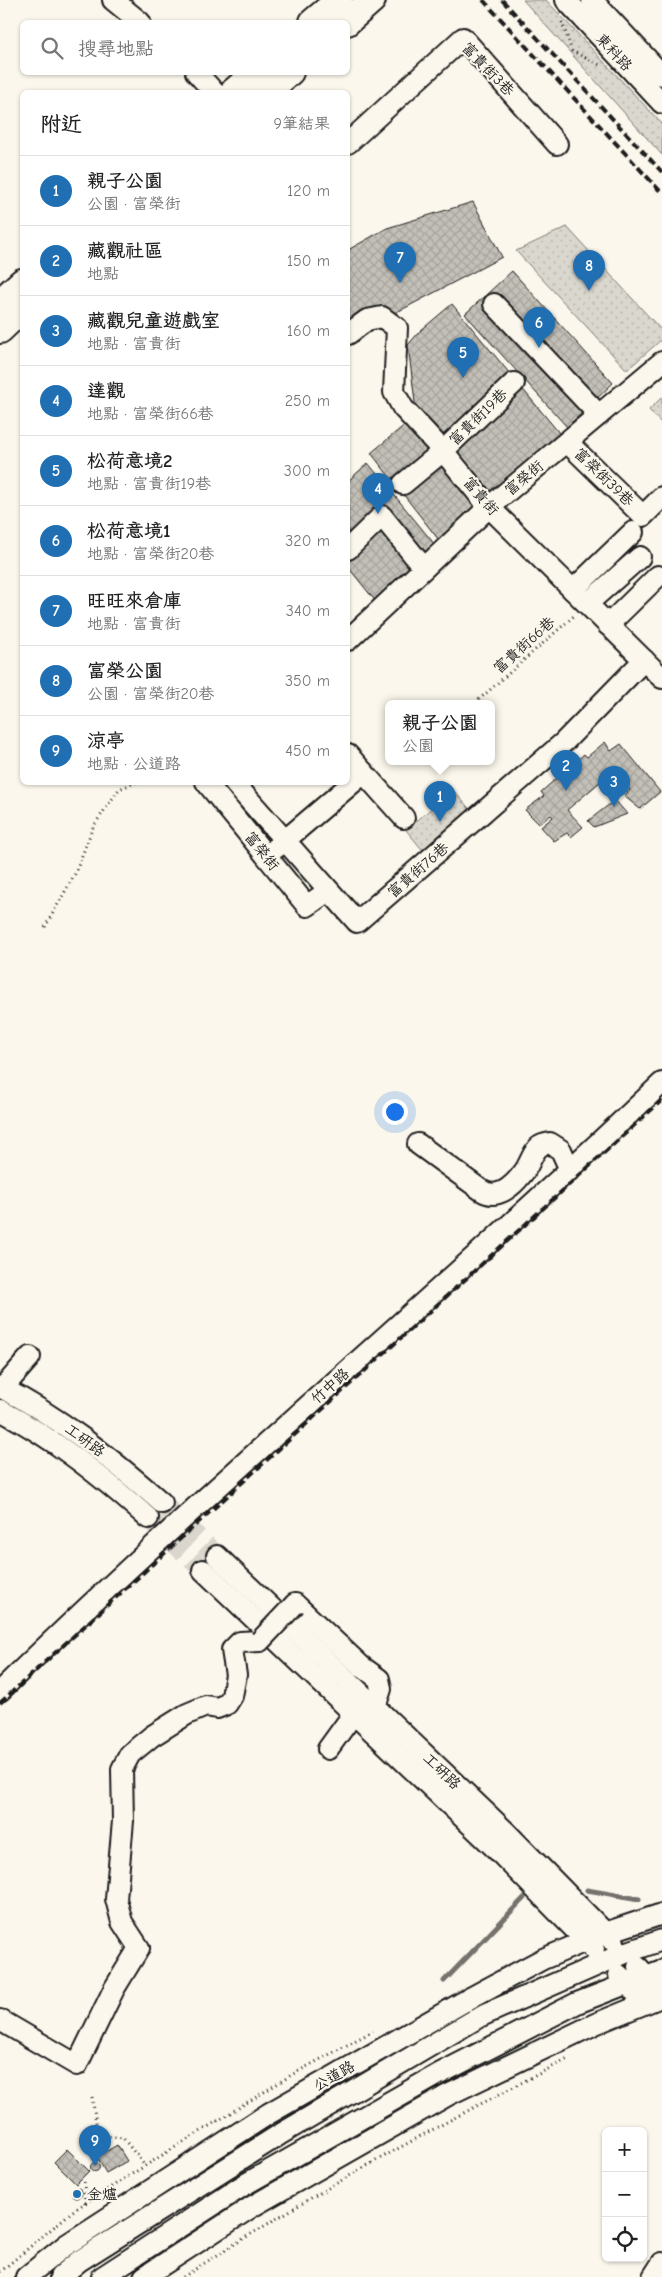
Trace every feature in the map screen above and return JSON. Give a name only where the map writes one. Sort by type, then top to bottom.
[{"type":"main road","points":[[315,20],[339,0]]},
{"type":"main road","points":[[349,20],[372,0]]},
{"type":"main road","points":[[235,90],[253,75]]},
{"type":"main road","points":[[270,90],[287,75]]},
{"type":"main road","points":[[0,302],[20,284]]},
{"type":"main road","points":[[0,330],[20,311]]},
{"type":"street","points":[[113,0],[138,20]]},
{"type":"street","name":"東科路","points":[[592,0],[662,75]]},
{"type":"street","name":"東科路","points":[[563,7],[662,103]]},
{"type":"street","name":"富貴街3巷","points":[[350,141],[463,38],[557,144]]},
{"type":"street","points":[[199,75],[212,90]]},
{"type":"street","points":[[494,304],[599,415]]},
{"type":"street","name":"富貴街","points":[[350,333],[367,320],[382,317],[396,328],[394,392],[403,408],[443,451],[489,507],[656,670]]},
{"type":"street","name":"富榮街","points":[[350,638],[489,507],[662,362]]},
{"type":"street","name":"富貴街19巷","points":[[403,484],[443,451],[514,383]]},
{"type":"street","name":"富榮街39巷","points":[[567,442],[644,516],[662,497]]},
{"type":"street","points":[[350,547],[382,516],[424,568]]},
{"type":"street","points":[[573,590],[633,532]]},
{"type":"street","points":[[588,603],[640,557]]},
{"type":"street","points":[[608,624],[658,576]]},
{"type":"street","name":"富貴街76巷","points":[[236,785],[285,840],[324,894],[357,922],[564,742],[656,670]]},
{"type":"street","points":[[350,757],[404,818]]},
{"type":"street","points":[[350,785],[364,773]]},
{"type":"street","name":"富榮街","points":[[208,785],[307,906],[324,894]]},
{"type":"street","points":[[267,857],[350,785]]},
{"type":"street","name":"竹中路","points":[[0,1691],[97,1597],[570,1170],[662,1083]]},
{"type":"street","points":[[418,1144],[481,1190],[491,1195],[498,1194],[515,1182],[523,1174],[538,1148],[544,1144],[550,1143],[561,1150],[570,1170]]},
{"type":"street","points":[[1,1388],[30,1357]]},
{"type":"street","name":"工研路","points":[[0,1410],[67,1450],[105,1480],[155,1510],[118,1465],[78,1434],[1,1388]]},
{"type":"street","name":"工研路","points":[[217,1556],[506,1832],[625,1953],[654,1973],[656,1997]]},
{"type":"street","name":"工研路","points":[[203,1570],[495,1848],[627,1983],[656,1997]]},
{"type":"street","points":[[0,2020],[77,2065],[114,1989],[139,1948],[122,1922],[116,1899],[123,1821],[122,1769],[130,1754],[152,1736],[187,1714],[206,1706],[216,1708],[227,1704],[232,1696],[236,1675],[232,1650],[240,1642],[260,1641],[295,1604],[361,1666],[379,1679],[381,1689],[375,1707]]},
{"type":"street","points":[[328,1749],[354,1713]]},
{"type":"street","name":"公道路","points":[[26,2277],[66,2245],[268,2114],[472,1997],[543,1959],[605,1933],[662,1914]]},
{"type":"street","name":"公道路","points":[[60,2277],[78,2262],[279,2135],[481,2016],[625,1953],[662,1940]]},
{"type":"street","points":[[102,2277],[244,2185],[410,2091],[556,2012],[654,1973]]},
{"type":"street","points":[[144,2277],[253,2206],[448,2096],[587,2028],[656,1997]]},
{"type":"street","points":[[410,2091],[420,2112]]},
{"type":"street","points":[[117,2212],[129,2229]]},
{"type":"street","points":[[653,2277],[662,2263]]},
{"type":"path","points":[[563,7],[572,52],[604,67]]},
{"type":"path","name":"富貴街66巷","points":[[478,700],[588,603]]},
{"type":"path","points":[[45,927],[75,874],[93,827],[119,789],[129,785]]},
{"type":"path","points":[[183,2277],[263,2226],[431,2130],[572,2057]]},
{"type":"path","points":[[92,2098],[98,2135],[122,2138],[145,2166]]},
{"type":"path","points":[[84,2182],[85,2204]]},
{"type":"shaded area","points":[[523,0],[546,0],[662,124],[662,155]]},
{"type":"shaded area","points":[[567,227],[662,331],[662,339],[627,370],[516,251]]},
{"type":"shaded area","points":[[662,397],[662,424],[649,410]]},
{"type":"shaded area","points":[[453,790],[474,814],[426,854],[406,830]]},
{"type":"building","points":[[473,202],[502,257],[405,308],[354,331],[350,327],[350,249],[387,228]]},
{"type":"building","points":[[512,271],[613,383],[567,427],[465,314]]},
{"type":"building","points":[[452,304],[560,434],[492,495],[416,410],[408,345],[420,331]]},
{"type":"building","points":[[407,423],[476,509],[442,544],[371,453]]},
{"type":"building","points":[[368,463],[436,546],[377,603],[350,569],[350,479]]},
{"type":"building","points":[[605,742],[611,751],[621,744],[660,792],[640,809],[624,796],[630,790],[613,771],[567,810],[583,827],[571,837],[567,833],[554,841],[541,827],[553,817],[551,815],[539,824],[525,810],[544,796],[541,792],[584,754],[587,757]]},
{"type":"building","points":[[615,800],[627,814],[594,827],[588,821]]},
{"type":"building","points":[[117,2145],[127,2161],[106,2173],[97,2157]]},
{"type":"building","points":[[67,2149],[89,2171],[76,2184],[54,2162]]},
{"type":"building","points":[[95,2162],[100,2167],[95,2172],[90,2167]]},
{"type":"building","name":"金爐","points":[[77,2188],[82,2193],[77,2198],[72,2193]]},
{"type":"waterway","points":[[587,1890],[639,1899]]},
{"type":"waterway","points":[[444,1981],[524,1898]]},
{"type":"tunnel","points":[[162,1503],[217,1556]]},
{"type":"tunnel","points":[[148,1518],[203,1570]]},
{"type":"railway","points":[[483,0],[662,193]]},
{"type":"railway","points":[[502,0],[662,172]]},
{"type":"railway","points":[[0,1703],[662,1100]]},
{"type":"place","name":"旺旺來倉庫","points":[[400,283]]},
{"type":"place","name":"富榮公園","points":[[589,291]]},
{"type":"place","name":"松荷意境1","points":[[539,348]]},
{"type":"place","name":"松荷意境2","points":[[463,378]]},
{"type":"place","name":"達觀","points":[[378,514]]},
{"type":"place","name":"藏觀社區","points":[[566,791]]},
{"type":"place","name":"藏觀兒童遊戲室","points":[[614,807]]},
{"type":"place","name":"親子公園","points":[[440,822]]},
{"type":"place","name":"涼亭","points":[[95,2166]]},
{"type":"place","name":"金爐","points":[[77,2194]]}]
